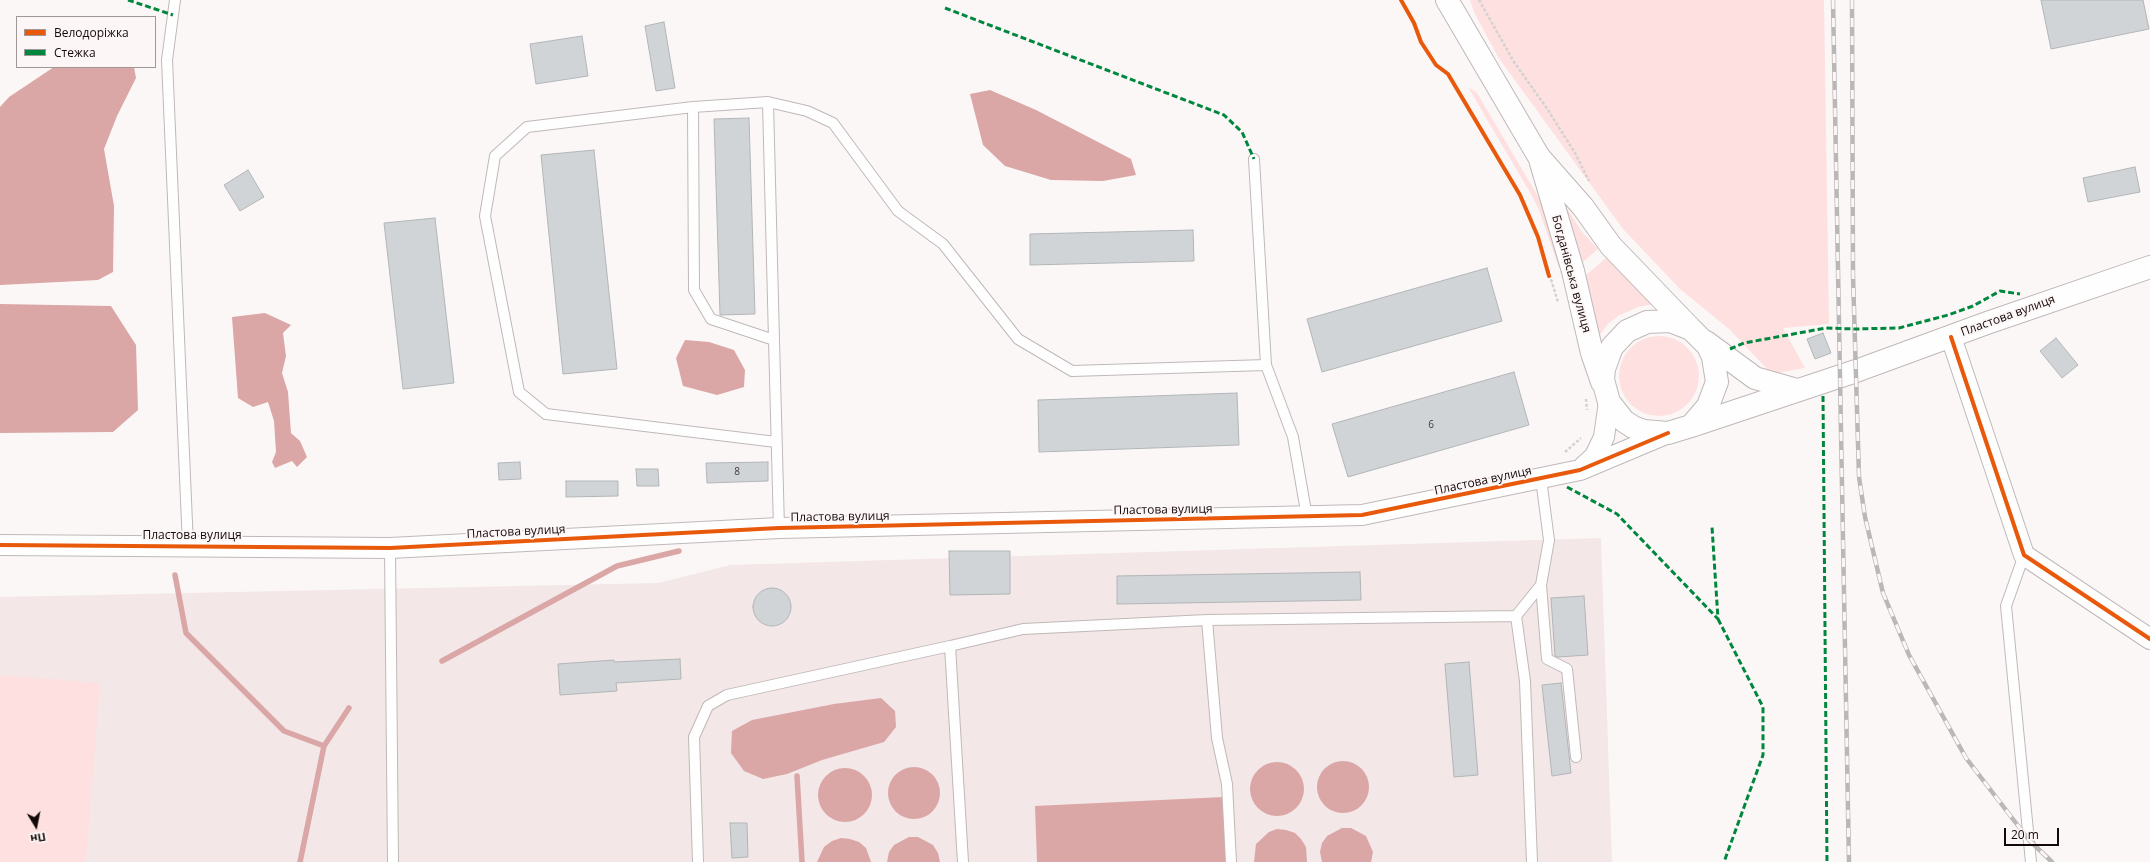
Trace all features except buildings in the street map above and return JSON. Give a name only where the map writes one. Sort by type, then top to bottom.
[{"type":"main road","name":"Богданівська вулиця","points":[[1447,0],[1539,157],[1583,207],[1611,246],[1695,333]]},
{"type":"main road","name":"Богданівська вулиця","points":[[1539,157],[1573,271],[1600,395]]},
{"type":"main road","name":"Пластова вулиця","points":[[1691,426],[2149,268]]},
{"type":"main road","points":[[1695,333],[1708,346],[1713,357],[1717,382],[1708,406],[1691,426],[1668,433],[1644,432],[1624,421],[1600,395],[1607,358],[1618,338],[1627,331],[1647,322],[1658,320],[1681,324],[1695,333],[1756,378],[1797,390]]},
{"type":"street","points":[[1951,337],[2024,555],[2150,639]]},
{"type":"street","points":[[1580,470],[1595,456],[1604,437],[1600,395]]},
{"type":"street","name":"Пластова вулиця","points":[[0,545],[390,548],[778,528],[1362,515],[1580,470],[1668,433]]},
{"type":"lane","points":[[176,0],[167,60],[188,546]]},
{"type":"lane","points":[[768,102],[778,528]]},
{"type":"lane","points":[[776,442],[546,414],[519,392],[485,216],[495,156],[527,127],[693,106],[768,102],[807,110],[833,123],[898,211],[943,244],[1018,339],[1072,371],[1266,365]]},
{"type":"lane","points":[[693,106],[694,290],[711,320],[774,340]]},
{"type":"lane","points":[[1254,159],[1266,365],[1293,436],[1307,517]]},
{"type":"lane","points":[[1541,479],[1549,540],[1541,585],[1547,660],[1567,669],[1576,757]]},
{"type":"lane","points":[[390,548],[393,862]]},
{"type":"lane","points":[[2024,555],[2006,606],[2032,862]]},
{"type":"lane","points":[[1532,862],[1524,681],[1516,616],[1541,585]]},
{"type":"lane","points":[[698,862],[694,737],[708,706],[727,695],[1023,629],[1207,620],[1516,616]]},
{"type":"lane","points":[[1207,620],[1217,738],[1227,784],[1230,862]]},
{"type":"lane","points":[[950,646],[963,862]]},
{"type":"path","points":[[1401,0],[1414,23],[1421,42],[1436,65],[1448,74],[1520,195],[1538,237],[1560,309]]},
{"type":"path","points":[[1479,0],[1514,62],[1575,153],[1590,184]]},
{"type":"path","points":[[1588,414],[1600,395]]},
{"type":"path","points":[[1560,454],[1567,451],[1585,434]]},
{"type":"shaded area","points":[[1470,0],[1824,0],[1829,324],[1783,328],[1805,368],[1772,374],[1729,329],[1680,289],[1623,229],[1498,57],[1474,12]]},
{"type":"shaded area","points":[[52,68],[134,68],[136,78],[117,116],[104,149],[114,206],[113,272],[98,280],[0,285],[0,107],[9,97]]},
{"type":"shaded area","points":[[1468,87],[1477,93],[1539,198],[1564,268],[1559,268],[1539,210],[1532,196]]},
{"type":"shaded area","points":[[990,90],[1036,110],[1131,159],[1136,175],[1103,181],[1051,180],[1005,166],[983,145],[970,94]]},
{"type":"shaded area","points":[[1566,207],[1582,232],[1598,249],[1583,262]]},
{"type":"shaded area","points":[[1606,258],[1655,304],[1638,307],[1618,316],[1608,324],[1596,340],[1585,276]]},
{"type":"shaded area","points":[[0,304],[111,306],[136,345],[138,410],[113,432],[0,433]]},
{"type":"shaded area","points":[[265,313],[291,325],[283,333],[286,356],[282,373],[288,392],[291,433],[300,441],[307,457],[297,467],[292,461],[275,468],[272,462],[276,452],[274,421],[268,402],[253,407],[238,398],[232,317]]},
{"type":"shaded area","points":[[1659,336],[1674,339],[1687,348],[1696,361],[1699,376],[1696,391],[1687,404],[1674,413],[1659,416],[1644,413],[1631,404],[1622,391],[1619,376],[1622,361],[1631,348],[1644,339]]},
{"type":"shaded area","points":[[685,340],[709,342],[734,350],[745,370],[744,387],[717,395],[683,386],[676,358]]},
{"type":"shaded area","points":[[1601,538],[1612,862],[0,862],[0,597],[658,583],[730,565]]},
{"type":"shaded area","points":[[0,675],[100,683],[86,862],[0,862]]},
{"type":"shaded area","points":[[881,698],[895,711],[896,727],[884,742],[822,760],[787,774],[763,779],[744,771],[731,753],[732,731],[752,720],[834,704]]},
{"type":"shaded area","points":[[1338,761],[1348,761],[1357,765],[1365,773],[1369,782],[1369,792],[1365,801],[1357,809],[1348,813],[1338,813],[1329,809],[1321,801],[1317,792],[1317,782],[1321,773],[1329,765]]},
{"type":"shaded area","points":[[1277,762],[1287,764],[1296,770],[1302,779],[1304,789],[1302,799],[1296,808],[1287,814],[1277,816],[1267,814],[1258,808],[1252,799],[1250,789],[1252,779],[1258,770],[1267,764]]},
{"type":"shaded area","points":[[909,767],[919,767],[929,771],[936,778],[940,788],[940,798],[936,808],[929,815],[919,819],[909,819],[899,815],[892,808],[888,798],[888,788],[892,778],[899,771]]},
{"type":"shaded area","points":[[845,768],[855,770],[864,776],[870,785],[872,795],[870,805],[864,814],[855,820],[845,822],[835,820],[826,814],[820,805],[818,795],[820,785],[826,776],[835,770]]},
{"type":"shaded area","points":[[1224,797],[1226,862],[1037,862],[1035,806]]},
{"type":"shaded area","points":[[1342,828],[1351,828],[1366,836],[1373,852],[1371,862],[1322,862],[1320,852],[1322,843],[1327,836]]},
{"type":"shaded area","points":[[1277,829],[1295,833],[1301,839],[1306,847],[1307,862],[1254,862],[1256,844],[1269,832]]},
{"type":"shaded area","points":[[909,837],[918,837],[933,845],[938,853],[940,862],[887,862],[889,852],[894,845]]},
{"type":"shaded area","points":[[841,838],[859,842],[866,848],[871,862],[817,862],[824,847],[832,841]]},
{"type":"waterway","points":[[442,661],[617,566],[679,551]]},
{"type":"waterway","points":[[175,575],[186,633],[284,731],[324,746]]},
{"type":"waterway","points":[[300,862],[324,746],[349,708]]},
{"type":"waterway","points":[[797,776],[802,862]]},
{"type":"railway","points":[[1833,0],[1849,862]]},
{"type":"railway","points":[[1852,0],[1853,275],[1859,477],[1865,517],[1883,593],[1909,655],[1966,758],[2029,840],[2052,862]]},
{"type":"marked path","points":[[128,0],[173,15]]},
{"type":"marked path","points":[[945,8],[1224,115],[1242,132],[1254,159]]},
{"type":"marked path","points":[[1730,349],[1744,343],[1826,328],[1899,328],[1948,315],[1973,306],[2000,291],[2020,294]]},
{"type":"marked path","points":[[1823,396],[1827,862]]},
{"type":"marked path","points":[[1567,487],[1617,514],[1718,619],[1712,527]]},
{"type":"marked path","points":[[1718,619],[1763,707],[1763,755],[1724,862]]},
{"type":"cycle path","points":[[1401,0],[1414,23],[1421,42],[1436,65],[1448,74],[1520,195],[1538,237],[1549,276]]},
{"type":"cycle path","points":[[1951,337],[2024,555],[2150,639]]},
{"type":"cycle path","points":[[0,545],[390,548],[779,528],[1362,515],[1580,470],[1668,433]]}]
